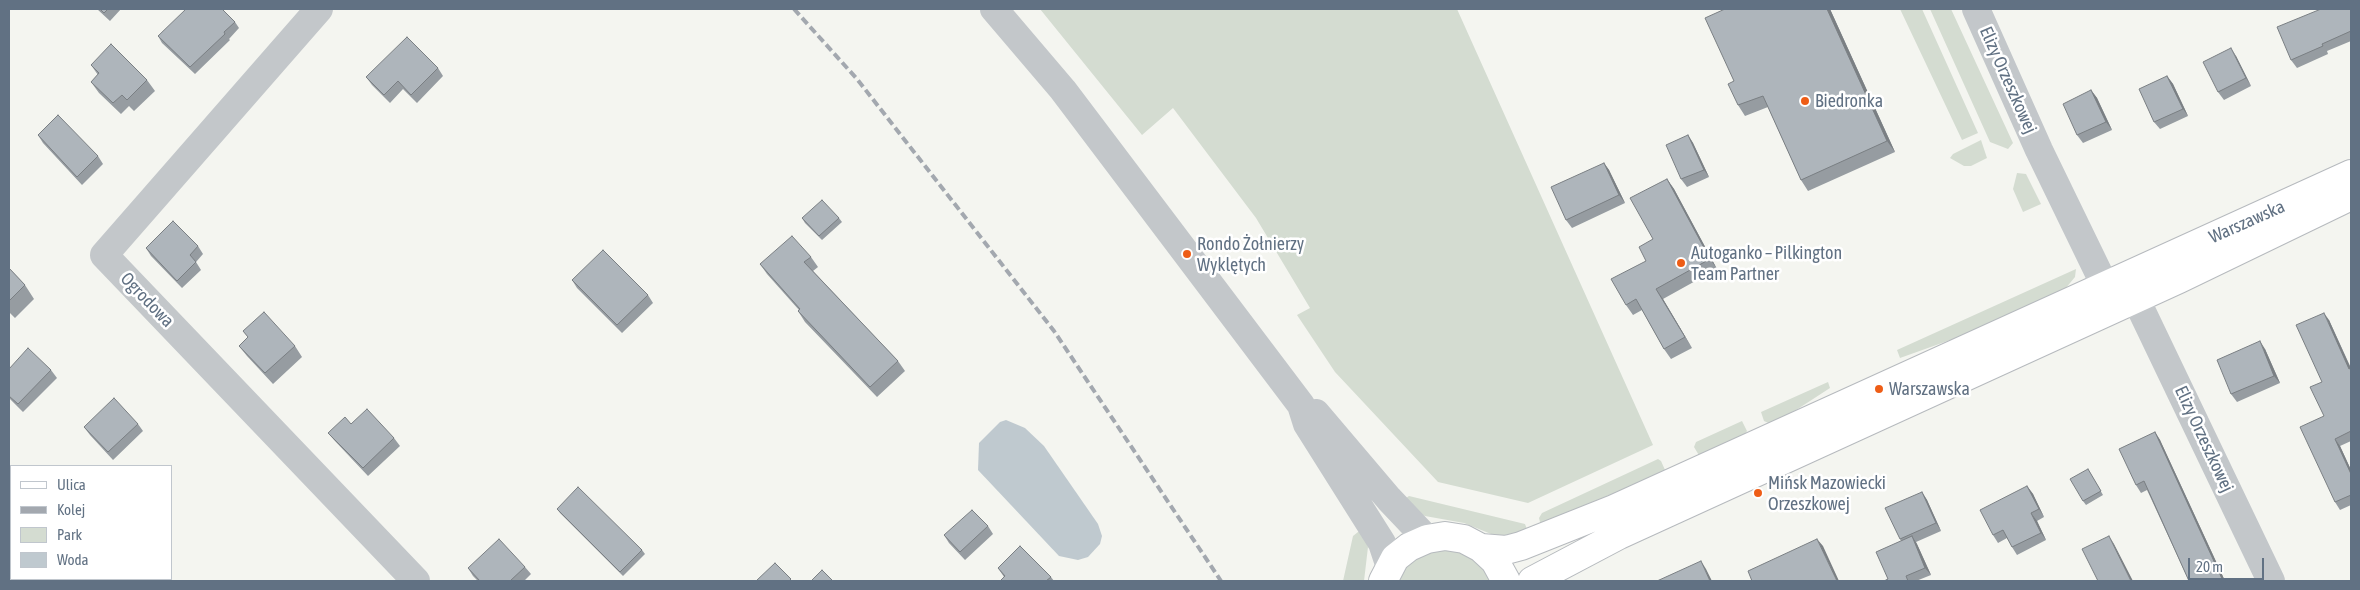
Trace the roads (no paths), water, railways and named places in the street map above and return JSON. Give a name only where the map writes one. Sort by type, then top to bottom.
[{"type":"main road","name":"Warszawska","points":[[1481,548],[1506,550],[1521,546],[1614,509],[2351,174]]},
{"type":"main road","name":"Warszawska","points":[[1532,581],[1619,535],[2136,298],[2351,196]]},
{"type":"main road","points":[[2093,292],[2136,298]]},
{"type":"main road","points":[[1386,574],[1395,558],[1409,546],[1427,539],[1445,536],[1464,539],[1481,548],[1495,561],[1506,581]]},
{"type":"street","name":"Ogrodowa","points":[[319,9],[104,254],[416,581]]},
{"type":"street","points":[[994,9],[1069,98],[1301,405],[1307,424],[1382,543],[1386,574]]},
{"type":"street","name":"Elizy Orzeszkowej","points":[[1976,9],[2039,150],[2093,292]]},
{"type":"street","name":"Elizy Orzeszkowej","points":[[2136,298],[2271,581]]},
{"type":"street","points":[[1301,405],[1319,415],[1389,499],[1427,539]]},
{"type":"water","points":[[1006,420],[1025,428],[1044,446],[1098,524],[1102,536],[1100,544],[1088,557],[1078,560],[1059,556],[978,470],[979,443],[1000,422]]},
{"type":"railway","points":[[794,9],[857,79],[1054,331],[1221,581]]},
{"type":"place","name":"Biedronka","points":[[1805,101]]},
{"type":"place","name":"Rondo Żołnierzy Wyklętych","points":[[1187,254]]},
{"type":"place","name":"Autoganko – Pilkington Team Partner","points":[[1681,263]]},
{"type":"place","name":"Warszawska","points":[[1879,389]]},
{"type":"place","name":"Mińsk Mazowiecki Orzeszkowej","points":[[1758,493]]}]
